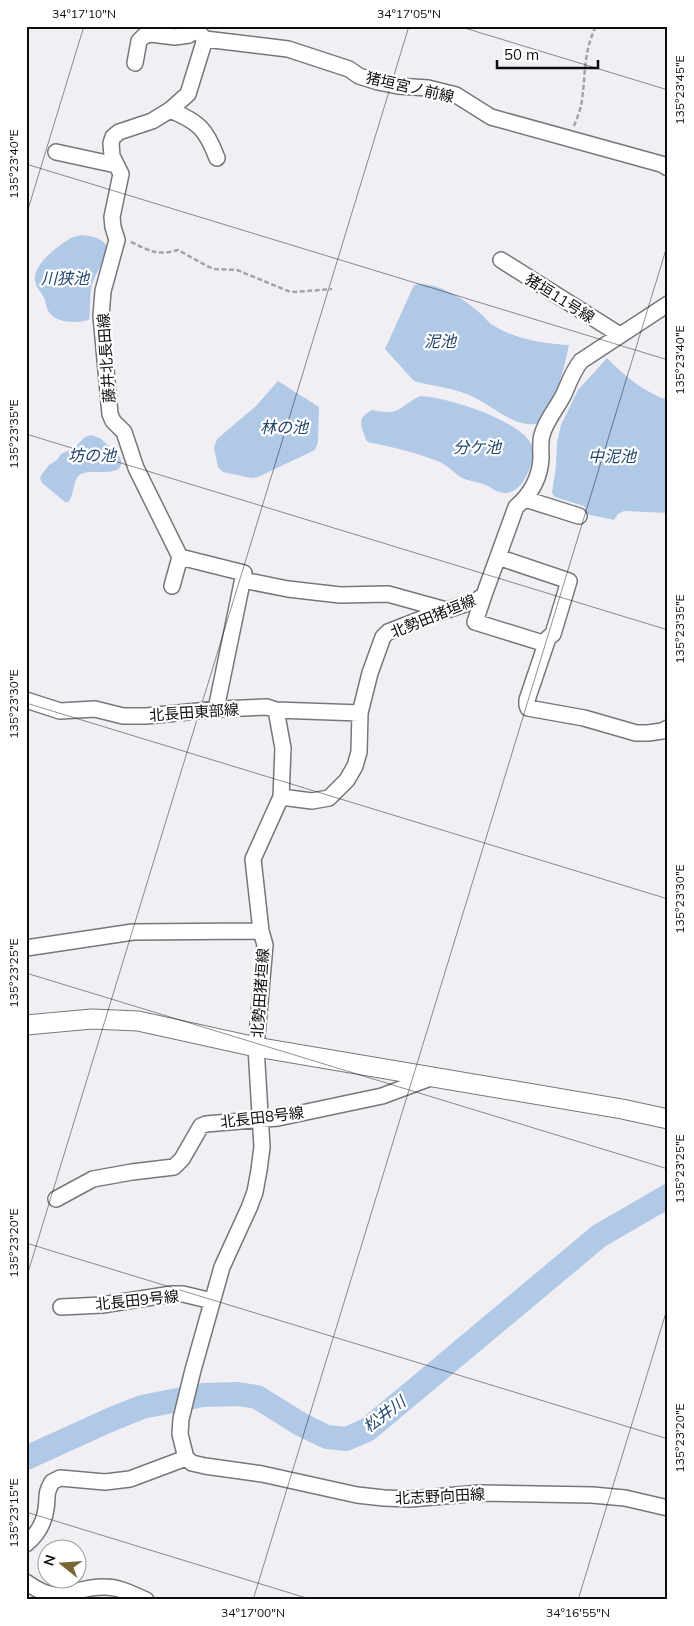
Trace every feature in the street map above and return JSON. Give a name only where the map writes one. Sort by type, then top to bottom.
[{"type":"street","name":"猪垣宮ノ前線","points":[[198,32],[288,49],[349,69],[359,76],[378,82],[398,86],[428,88],[456,95],[491,117],[570,139],[665,162]]},
{"type":"street","points":[[136,63],[139,41],[144,36],[151,34],[176,37],[198,32]]},
{"type":"street","name":"藤井北長田線","points":[[180,557],[136,468],[124,432],[113,421],[110,414],[101,316],[104,291],[117,240],[112,218],[121,174],[112,156],[111,143],[113,137],[119,132],[152,121],[170,110],[188,94],[198,32]]},
{"type":"street","points":[[170,110],[187,117],[201,127],[210,139],[217,158]]},
{"type":"street","points":[[56,152],[116,165]]},
{"type":"street","name":"猪垣11号線","points":[[501,260],[620,335]]},
{"type":"street","name":"北勢田猪垣線","points":[[186,1458],[180,1434],[181,1419],[193,1370],[222,1267],[249,1208],[260,1170],[262,1147],[256,1046],[264,945],[254,860],[281,797],[312,801],[328,798],[339,789],[351,773],[359,752],[360,713],[370,673],[383,637],[388,632],[477,600],[484,595],[516,507],[526,499],[535,484],[540,469],[540,440],[542,432],[581,360],[668,304]]},
{"type":"street","points":[[526,499],[579,516]]},
{"type":"street","points":[[172,586],[180,557],[244,573],[216,709]]},
{"type":"street","points":[[498,557],[569,581],[553,634],[548,638],[546,644],[528,700],[528,708],[584,718],[636,733],[662,731],[668,728]]},
{"type":"street","points":[[243,580],[288,589],[340,595],[388,594],[446,610]]},
{"type":"street","points":[[484,595],[475,622],[546,644]]},
{"type":"street","name":"北長田東部線","points":[[27,702],[60,711],[95,710],[123,716],[267,707],[276,710],[360,713]]},
{"type":"street","points":[[276,710],[283,748],[281,797]]},
{"type":"street","points":[[26,948],[133,932],[261,931]]},
{"type":"street","points":[[26,1024],[92,1019],[138,1021],[256,1046],[622,1109],[668,1119]]},
{"type":"street","name":"北長田8号線","points":[[56,1199],[93,1179],[174,1167],[182,1159],[201,1126],[206,1124],[278,1118],[382,1096],[433,1077]]},
{"type":"street","name":"北長田9号線","points":[[61,1307],[102,1305],[172,1294],[182,1294],[212,1301]]},
{"type":"street","points":[[26,1544],[39,1530],[45,1512],[46,1491],[52,1482],[60,1478],[105,1482],[130,1479],[186,1458]]},
{"type":"street","name":"北志野向田線","points":[[186,1458],[192,1463],[204,1466],[262,1474],[357,1495],[384,1498],[410,1499],[480,1493],[592,1495],[625,1498],[668,1508]]},
{"type":"street","points":[[26,1582],[48,1595],[59,1596],[105,1587],[120,1589],[146,1600]]},
{"type":"path","points":[[570,139],[582,101],[587,46],[596,26]]},
{"type":"path","points":[[116,236],[154,252],[167,253],[178,250],[208,267],[237,270],[288,291],[332,289]]},
{"type":"water","name":"川狭池","points":[[82,235],[103,242],[106,247],[106,253],[92,285],[89,320],[79,322],[62,321],[53,316],[48,310],[44,298],[37,287],[35,275],[46,257],[70,239]]},
{"type":"water","name":"泥池","points":[[414,285],[435,286],[459,297],[491,324],[509,333],[539,341],[569,345],[554,397],[537,424],[518,422],[467,394],[417,382],[385,349]]},
{"type":"water","name":"中泥池","points":[[607,358],[635,383],[650,393],[668,400],[668,513],[624,511],[618,514],[614,520],[586,514],[584,506],[555,497],[552,493],[557,442],[561,425],[578,390]]},
{"type":"water","name":"林の池","points":[[278,381],[319,407],[318,442],[315,450],[258,477],[251,478],[223,472],[218,467],[214,448],[217,439],[256,406]]},
{"type":"water","name":"分ケ池","points":[[420,396],[446,400],[480,411],[511,425],[522,433],[532,446],[533,455],[529,470],[519,486],[511,492],[496,491],[484,484],[462,478],[437,461],[412,452],[366,440],[361,423],[367,413],[372,410],[389,412],[398,410]]},
{"type":"water","name":"坊の池","points":[[91,435],[100,438],[120,457],[121,464],[119,469],[114,471],[86,472],[78,476],[70,499],[68,502],[65,502],[42,483],[40,478],[49,465],[57,460],[61,454],[74,448],[85,437]]},
{"type":"waterway","name":"松井川","points":[[26,1458],[142,1407],[203,1395],[238,1394],[257,1397],[302,1425],[327,1437],[346,1439],[367,1430],[599,1236],[668,1196]]}]
